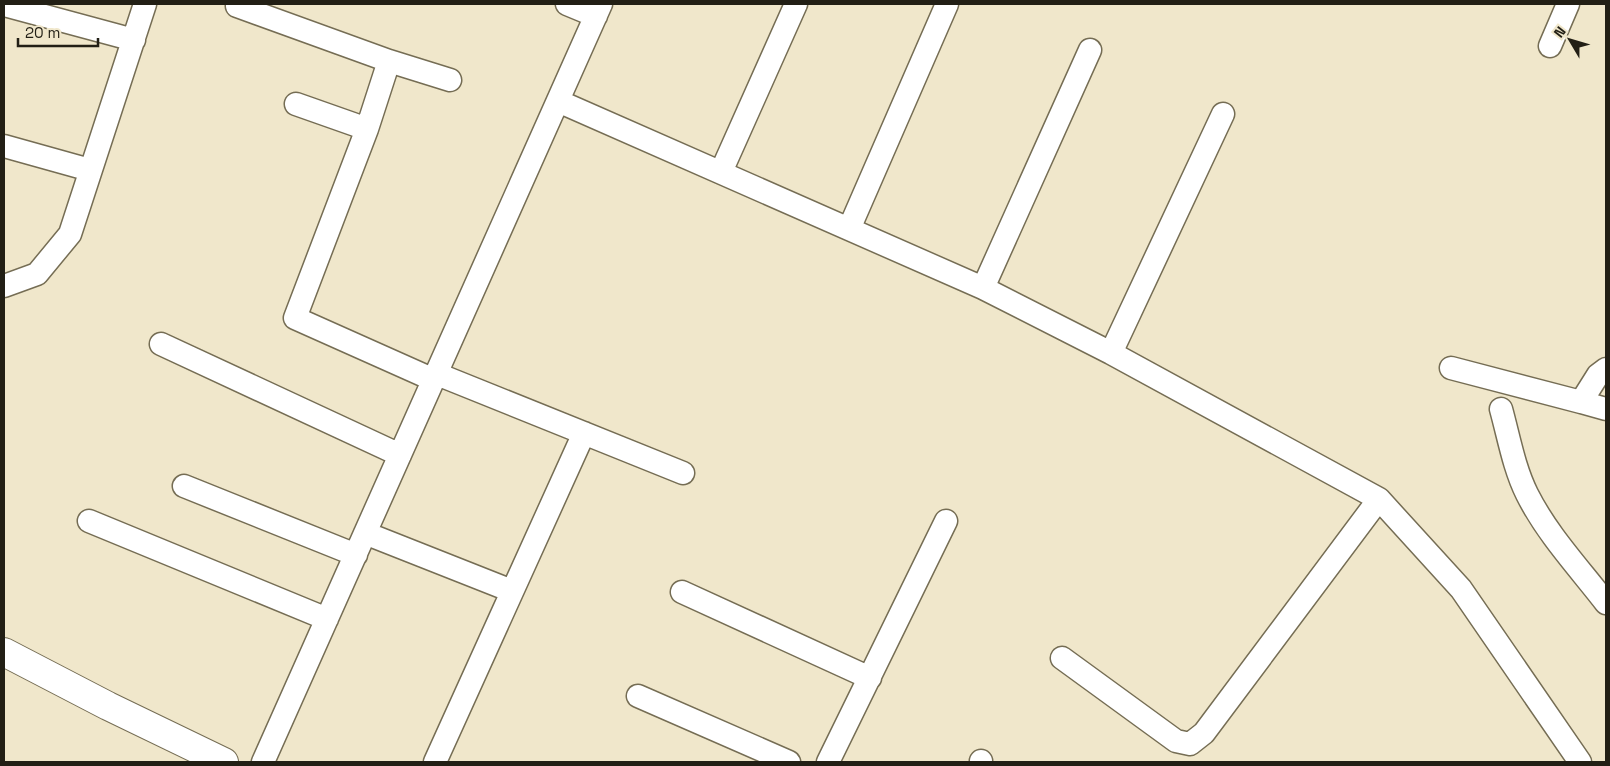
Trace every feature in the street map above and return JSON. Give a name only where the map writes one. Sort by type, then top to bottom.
[{"type":"street","points":[[4,4],[134,40]]},
{"type":"street","points":[[4,286],[37,274],[70,234],[145,4]]},
{"type":"street","points":[[263,762],[599,10],[567,4]]},
{"type":"street","points":[[721,172],[796,4]]},
{"type":"street","points":[[849,229],[947,4]]},
{"type":"street","points":[[1550,46],[1568,4]]},
{"type":"street","points":[[237,6],[389,61],[450,80]]},
{"type":"street","points":[[983,288],[1090,50]]},
{"type":"street","points":[[389,61],[367,129],[296,318],[435,377],[684,473]]},
{"type":"street","points":[[558,101],[983,288],[1111,353],[1378,499],[1460,589],[1580,762]]},
{"type":"street","points":[[296,104],[367,129]]},
{"type":"street","points":[[1111,353],[1222,114]]},
{"type":"street","points":[[4,146],[90,170]]},
{"type":"street","points":[[161,344],[400,456]]},
{"type":"street","points":[[1450,368],[1606,409]]},
{"type":"street","points":[[1581,402],[1598,375],[1606,369]]},
{"type":"street","points":[[1502,409],[1518,472],[1528,494],[1545,524],[1606,603]]},
{"type":"street","points":[[435,762],[584,433]]},
{"type":"street","points":[[184,486],[356,556]]},
{"type":"street","points":[[1062,658],[1176,741],[1190,744],[1204,732],[1378,499]]},
{"type":"street","points":[[828,762],[946,520]]},
{"type":"street","points":[[89,522],[328,619]]},
{"type":"street","points":[[365,533],[512,591]]},
{"type":"street","points":[[682,592],[870,678]]},
{"type":"street","points":[[4,652],[108,706],[224,762]]},
{"type":"street","points":[[638,696],[789,762]]}]
